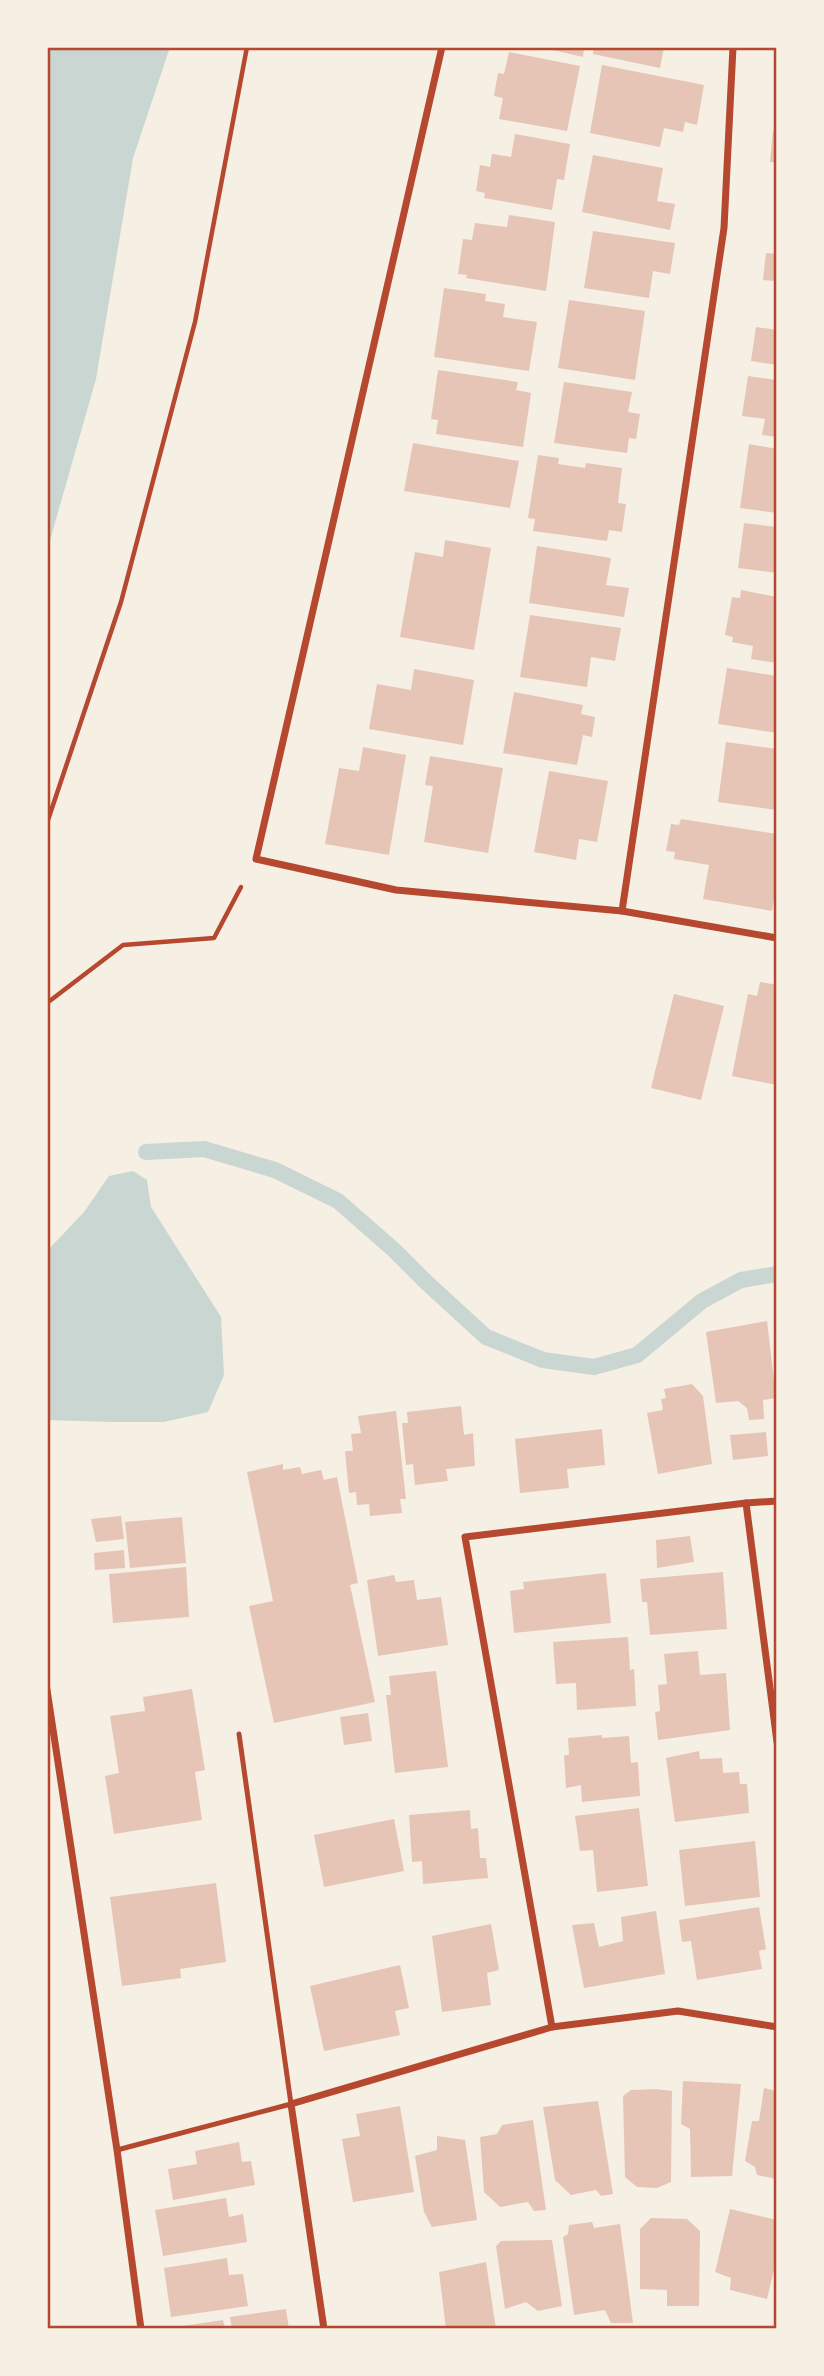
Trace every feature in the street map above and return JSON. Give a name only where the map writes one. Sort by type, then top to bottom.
[{"type":"street","points":[[442,47],[256,859],[396,890],[622,911],[777,938]]},
{"type":"street","points":[[622,911],[724,228],[733,47]]},
{"type":"street","points":[[552,2026],[466,1537],[777,1501]]},
{"type":"street","points":[[746,1503],[777,1742]]},
{"type":"street","points":[[47,1690],[117,2150],[141,2329]]},
{"type":"street","points":[[324,2329],[291,2104],[552,2026],[678,2011],[777,2027]]},
{"type":"lane","points":[[117,2150],[291,2104],[239,1734]]},
{"type":"path","points":[[47,823],[121,602],[195,322],[247,47]]},
{"type":"path","points":[[47,1003],[123,945],[214,938],[256,859]]},
{"type":"shaded area","points":[[47,47],[170,47],[133,158],[96,379],[47,551]]},
{"type":"shaded area","points":[[133,1171],[147,1180],[151,1207],[221,1317],[224,1375],[208,1412],[164,1422],[47,1420],[47,1251],[84,1212],[109,1176]]},
{"type":"building","points":[[540,47],[584,47],[583,57]]},
{"type":"building","points":[[594,47],[664,47],[660,68],[593,54]]},
{"type":"building","points":[[509,52],[580,66],[567,131],[499,119],[503,98],[494,96],[498,73],[504,74]]},
{"type":"building","points":[[602,65],[704,85],[697,125],[685,122],[683,132],[664,128],[660,147],[590,133]]},
{"type":"building","points":[[773,131],[777,131],[777,163],[770,162]]},
{"type":"building","points":[[515,134],[570,144],[564,180],[557,179],[552,210],[484,198],[485,193],[476,191],[480,165],[490,167],[492,154],[511,157]]},
{"type":"building","points":[[593,155],[663,168],[657,201],[675,204],[670,230],[582,212]]},
{"type":"building","points":[[509,215],[555,222],[546,291],[466,278],[467,275],[458,274],[463,239],[472,240],[475,223],[507,227]]},
{"type":"building","points":[[593,231],[675,243],[670,274],[653,271],[649,298],[584,288]]},
{"type":"building","points":[[766,253],[777,254],[777,287],[774,287],[774,281],[763,280]]},
{"type":"building","points":[[444,288],[486,294],[485,301],[505,304],[503,317],[537,322],[529,371],[434,357]]},
{"type":"building","points":[[569,300],[645,311],[635,380],[558,368]]},
{"type":"building","points":[[756,327],[777,330],[777,365],[751,361]]},
{"type":"building","points":[[438,370],[518,382],[516,390],[531,393],[523,447],[436,434],[438,420],[431,419]]},
{"type":"building","points":[[748,376],[777,380],[777,437],[762,435],[765,419],[742,416]]},
{"type":"building","points":[[564,382],[632,392],[628,412],[640,414],[636,439],[629,438],[627,453],[554,443]]},
{"type":"building","points":[[413,443],[519,461],[510,508],[404,491]]},
{"type":"building","points":[[749,444],[777,449],[777,513],[740,508]]},
{"type":"building","points":[[538,455],[559,458],[558,464],[585,468],[586,463],[622,468],[618,503],[626,504],[622,532],[609,530],[607,541],[533,531],[535,519],[528,518]]},
{"type":"building","points":[[744,523],[777,527],[777,573],[738,568]]},
{"type":"building","points":[[445,540],[491,548],[474,650],[400,637],[415,552],[443,557]]},
{"type":"building","points":[[537,546],[611,558],[606,585],[629,588],[624,617],[529,603]]},
{"type":"building","points":[[741,590],[777,597],[777,663],[751,659],[753,646],[732,642],[733,637],[725,635],[732,597],[740,598]]},
{"type":"building","points":[[530,615],[621,628],[615,661],[591,657],[587,687],[520,677]]},
{"type":"building","points":[[727,668],[777,676],[777,733],[718,724]]},
{"type":"building","points":[[414,669],[474,680],[463,745],[369,729],[377,684],[411,690]]},
{"type":"building","points":[[514,692],[583,705],[581,714],[595,717],[592,737],[583,735],[577,765],[503,753]]},
{"type":"building","points":[[726,742],[777,749],[777,810],[718,802]]},
{"type":"building","points":[[363,747],[406,755],[389,855],[325,844],[339,768],[359,771]]},
{"type":"building","points":[[430,756],[503,768],[488,853],[424,842],[433,786],[425,785]]},
{"type":"building","points":[[549,771],[608,781],[597,842],[579,839],[576,860],[534,852]]},
{"type":"building","points":[[681,819],[777,834],[777,883],[772,911],[703,899],[709,865],[674,859],[675,852],[666,851],[671,824],[679,825]]},
{"type":"building","points":[[760,982],[777,985],[777,1085],[732,1076],[748,994],[757,996]]},
{"type":"building","points":[[674,994],[724,1006],[701,1100],[651,1088]]},
{"type":"building","points":[[767,1321],[776,1398],[763,1400],[764,1419],[749,1420],[747,1408],[738,1401],[716,1403],[706,1332]]},
{"type":"building","points":[[692,1384],[703,1396],[712,1464],[658,1474],[647,1413],[663,1410],[661,1399],[666,1398],[664,1389]]},
{"type":"building","points":[[461,1406],[464,1435],[473,1433],[475,1466],[446,1469],[448,1481],[415,1485],[413,1464],[406,1465],[402,1423],[408,1423],[407,1412]]},
{"type":"building","points":[[396,1411],[406,1499],[400,1499],[402,1513],[370,1516],[369,1504],[357,1505],[356,1492],[349,1493],[345,1451],[353,1451],[351,1434],[361,1433],[358,1416]]},
{"type":"building","points":[[602,1429],[605,1465],[567,1469],[569,1488],[520,1493],[515,1439]]},
{"type":"building","points":[[766,1432],[768,1456],[733,1460],[730,1435]]},
{"type":"building","points":[[283,1464],[283,1470],[300,1467],[302,1474],[321,1470],[324,1480],[337,1477],[358,1583],[350,1585],[375,1702],[274,1723],[249,1606],[273,1601],[247,1472]]},
{"type":"building","points":[[121,1516],[124,1539],[96,1542],[91,1519]]},
{"type":"building","points":[[182,1517],[186,1563],[130,1568],[125,1522]]},
{"type":"building","points":[[690,1536],[694,1562],[657,1568],[656,1540]]},
{"type":"building","points":[[124,1550],[125,1568],[95,1570],[94,1553]]},
{"type":"building","points":[[186,1567],[189,1617],[113,1623],[109,1574]]},
{"type":"building","points":[[723,1572],[727,1629],[650,1635],[647,1602],[642,1602],[640,1579]]},
{"type":"building","points":[[606,1573],[611,1623],[514,1633],[510,1591],[524,1589],[523,1582]]},
{"type":"building","points":[[394,1575],[396,1582],[414,1580],[417,1600],[441,1597],[448,1645],[378,1656],[367,1580]]},
{"type":"building","points":[[628,1637],[630,1670],[634,1669],[636,1706],[577,1710],[576,1683],[556,1684],[553,1642]]},
{"type":"building","points":[[698,1651],[700,1675],[726,1673],[730,1730],[658,1740],[655,1712],[660,1711],[658,1685],[667,1684],[664,1654]]},
{"type":"building","points":[[436,1671],[448,1767],[395,1773],[386,1695],[391,1695],[389,1676]]},
{"type":"building","points":[[192,1689],[205,1770],[195,1772],[202,1820],[114,1834],[105,1776],[119,1773],[110,1716],[145,1711],[143,1697]]},
{"type":"building","points":[[368,1713],[372,1741],[344,1745],[340,1717]]},
{"type":"building","points":[[602,1735],[602,1738],[629,1736],[631,1763],[638,1762],[640,1796],[582,1802],[581,1785],[566,1788],[564,1755],[569,1755],[568,1738]]},
{"type":"building","points":[[699,1751],[700,1759],[722,1758],[723,1773],[739,1772],[740,1784],[747,1784],[749,1813],[675,1822],[666,1758]]},
{"type":"building","points":[[639,1808],[648,1886],[597,1892],[593,1850],[580,1851],[575,1816]]},
{"type":"building","points":[[470,1810],[471,1829],[478,1828],[480,1858],[486,1858],[488,1878],[423,1884],[422,1861],[412,1862],[409,1815]]},
{"type":"building","points":[[394,1819],[404,1871],[324,1887],[314,1835]]},
{"type":"building","points":[[755,1841],[760,1897],[685,1906],[679,1850]]},
{"type":"building","points":[[216,1883],[226,1962],[180,1969],[181,1978],[122,1986],[110,1897]]},
{"type":"building","points":[[759,1907],[766,1949],[759,1951],[762,1969],[697,1980],[691,1941],[682,1942],[679,1920]]},
{"type":"building","points":[[656,1911],[665,1974],[584,1988],[572,1925],[594,1923],[599,1947],[623,1941],[621,1917]]},
{"type":"building","points":[[491,1924],[499,1970],[487,1973],[491,2005],[442,2012],[432,1936]]},
{"type":"building","points":[[400,1965],[409,2008],[395,2011],[400,2035],[324,2051],[310,1986]]},
{"type":"building","points":[[683,2081],[741,2084],[732,2176],[691,2177],[690,2129],[681,2124]]},
{"type":"building","points":[[764,2088],[777,2091],[777,2179],[757,2175],[755,2167],[745,2161],[752,2121],[759,2121]]},
{"type":"building","points":[[631,2090],[672,2091],[671,2182],[657,2188],[637,2187],[625,2177],[623,2096]]},
{"type":"building","points":[[598,2101],[613,2194],[601,2196],[596,2190],[571,2195],[555,2180],[543,2107]]},
{"type":"building","points":[[400,2106],[414,2192],[353,2202],[342,2139],[360,2136],[356,2114]]},
{"type":"building","points":[[533,2120],[546,2210],[534,2211],[528,2202],[500,2207],[484,2192],[480,2137],[497,2134],[502,2125]]},
{"type":"building","points":[[437,2136],[465,2140],[477,2220],[432,2227],[424,2212],[415,2156],[437,2150]]},
{"type":"building","points":[[239,2142],[242,2162],[251,2161],[255,2185],[173,2200],[168,2169],[197,2164],[195,2151]]},
{"type":"building","points":[[226,2198],[229,2217],[243,2214],[247,2242],[163,2256],[155,2210]]},
{"type":"building","points":[[730,2209],[777,2220],[777,2257],[767,2299],[730,2290],[731,2278],[715,2272]]},
{"type":"building","points":[[651,2218],[687,2219],[700,2231],[699,2306],[667,2306],[667,2290],[640,2289],[640,2229]]},
{"type":"building","points":[[592,2222],[594,2228],[620,2224],[633,2323],[611,2323],[605,2310],[574,2315],[563,2237],[568,2234],[569,2225]]},
{"type":"building","points":[[552,2240],[562,2306],[538,2311],[526,2302],[505,2309],[496,2246],[501,2241]]},
{"type":"building","points":[[227,2258],[229,2275],[243,2274],[248,2306],[171,2317],[164,2268]]},
{"type":"building","points":[[486,2262],[496,2329],[446,2329],[439,2272]]},
{"type":"building","points":[[286,2309],[289,2329],[232,2329],[230,2317]]},
{"type":"building","points":[[223,2320],[225,2329],[176,2329],[176,2327]]},
{"type":"waterway","points":[[146,1152],[204,1149],[275,1170],[338,1201],[486,1337],[543,1360],[594,1367],[637,1355],[702,1301],[741,1280],[777,1274]]}]
